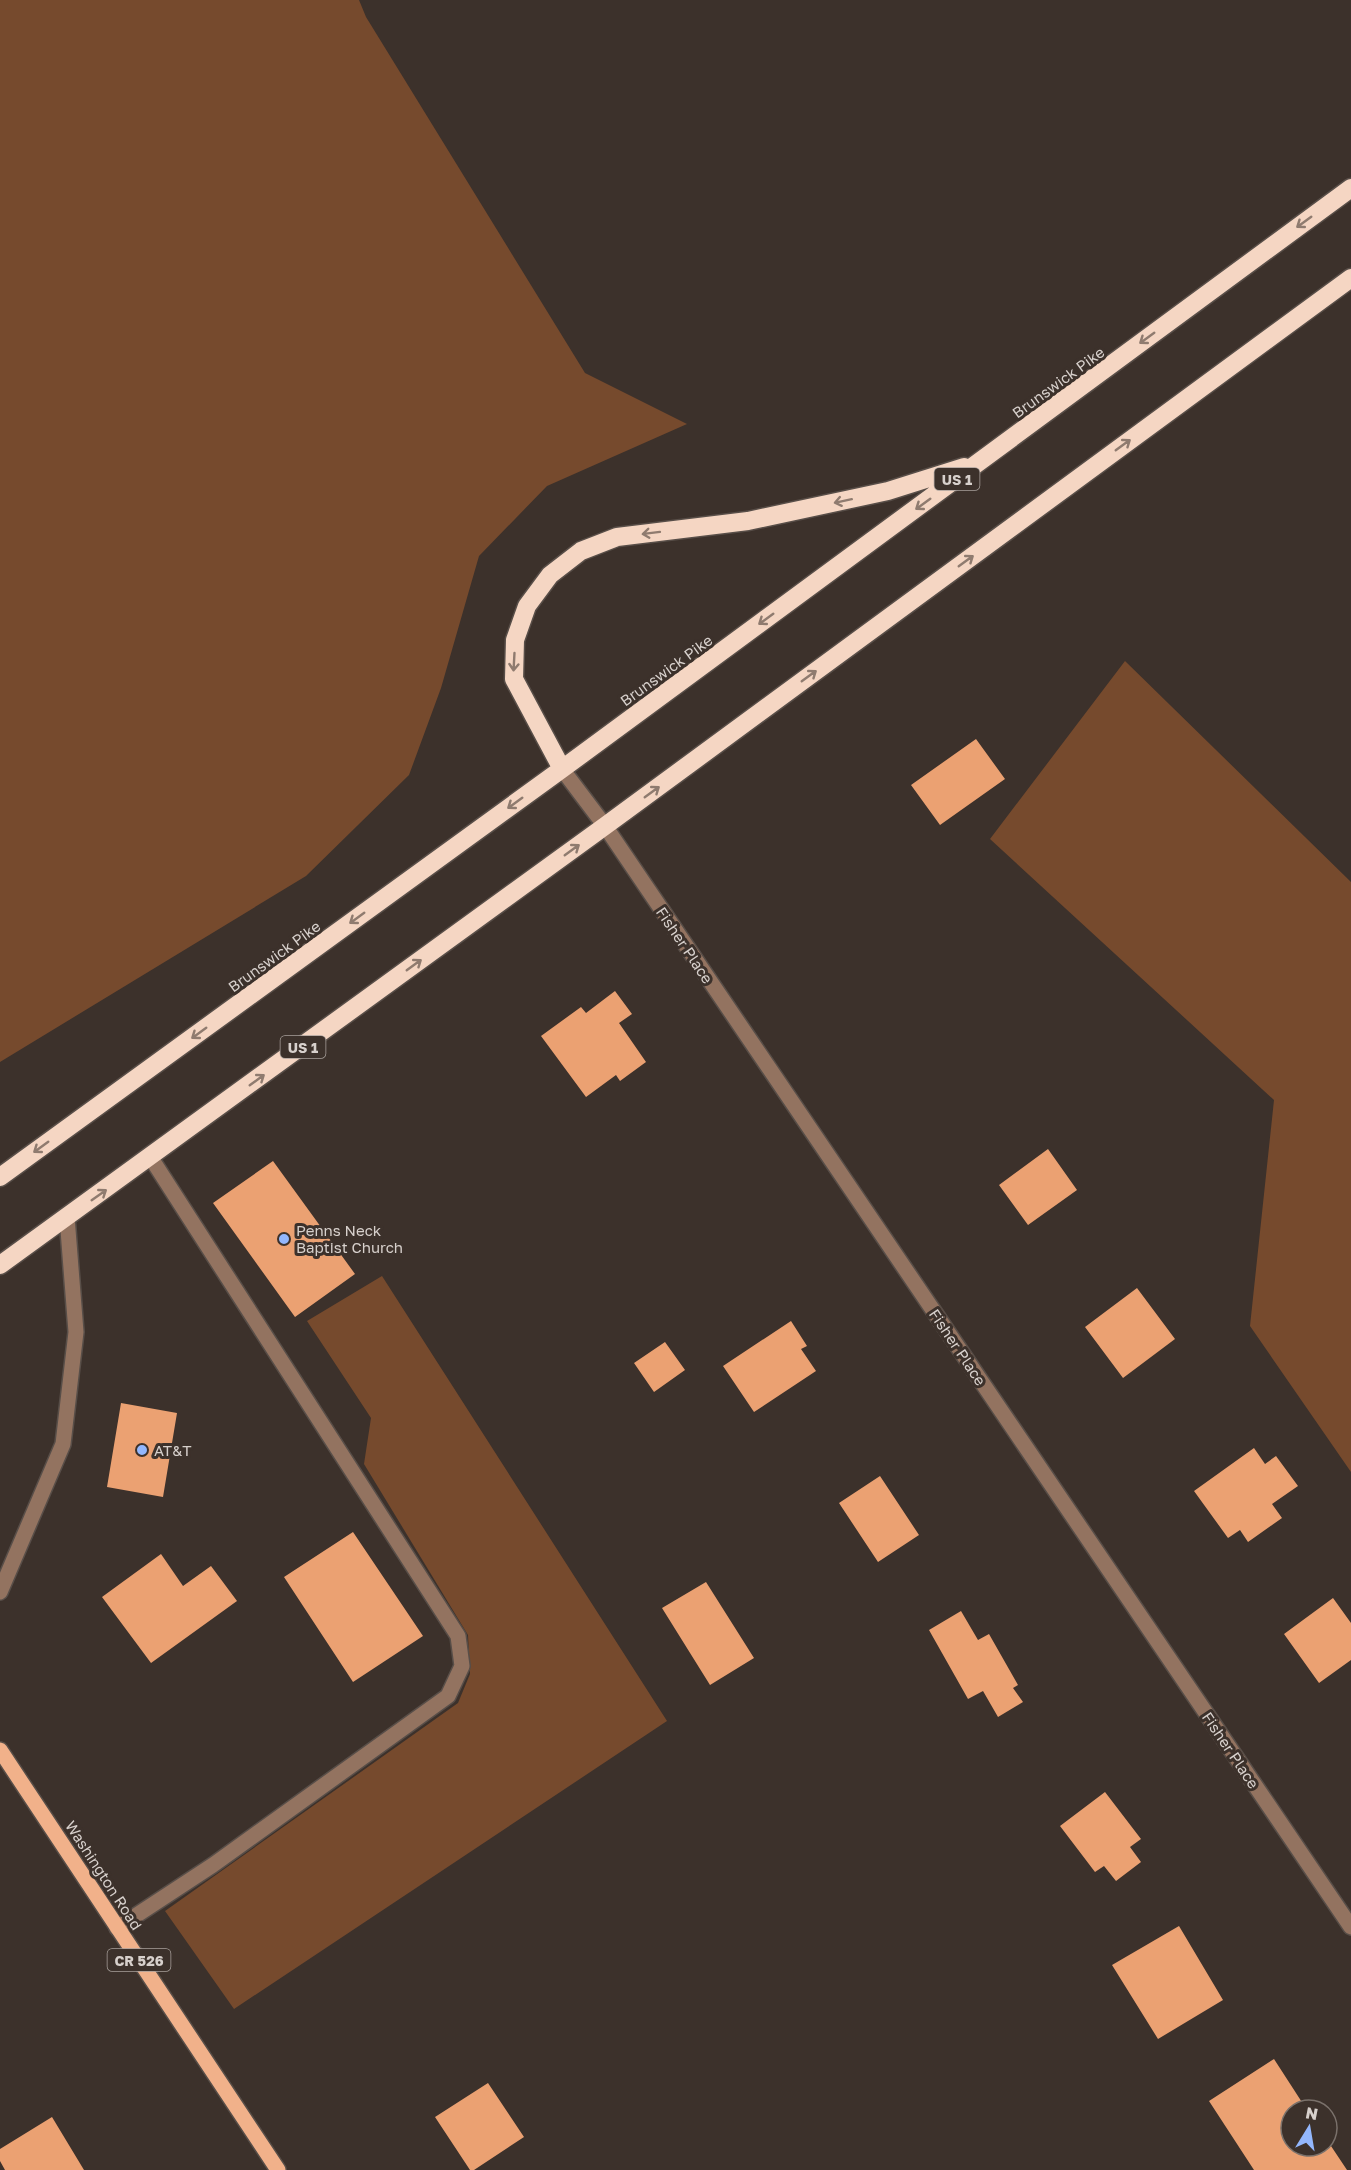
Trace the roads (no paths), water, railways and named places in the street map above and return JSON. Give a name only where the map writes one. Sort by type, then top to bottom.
[{"type":"highway","name":"Brunswick Pike","points":[[0,1177],[562,769],[1351,188]]},
{"type":"highway","name":"US 1","points":[[0,1265],[151,1158],[1351,278]]},
{"type":"highway","points":[[562,769],[514,679],[515,640],[527,606],[550,574],[581,551],[617,537],[748,522],[888,491],[980,462]]},
{"type":"main road","name":"Washington Road","points":[[0,1750],[278,2170]]},
{"type":"street","name":"Fisher Place","points":[[562,769],[605,826],[1351,1927]]},
{"type":"street","points":[[117,1928],[213,1865],[448,1696],[462,1666],[458,1636],[151,1158]]},
{"type":"street","points":[[0,1592],[63,1444],[76,1332],[67,1217]]},
{"type":"place","name":"Penns Neck Baptist Church","points":[[284,1239]]},
{"type":"place","name":"AT&T","points":[[142,1450]]}]
